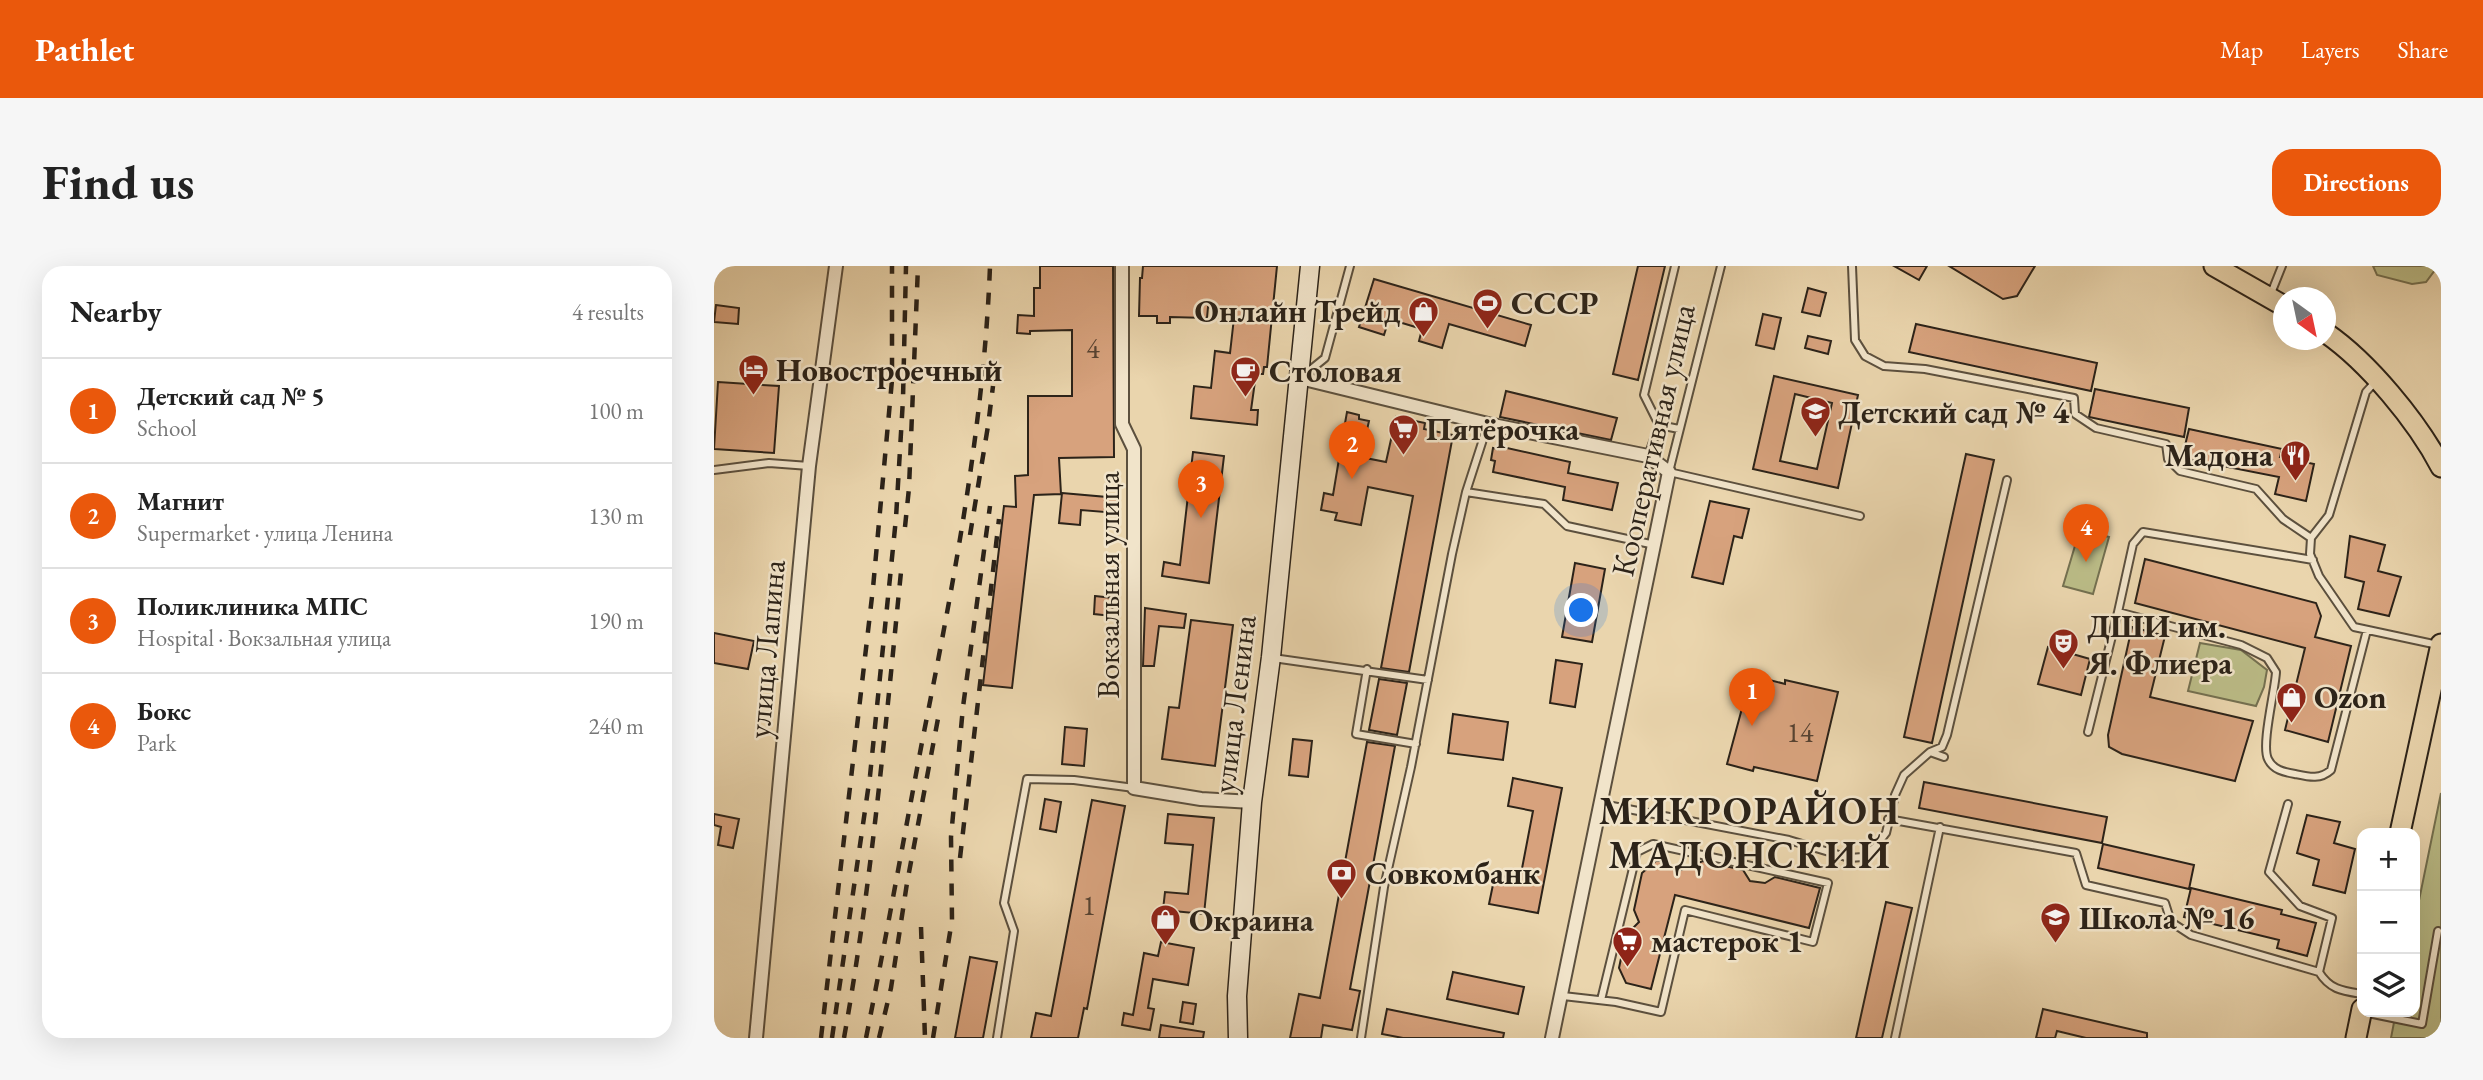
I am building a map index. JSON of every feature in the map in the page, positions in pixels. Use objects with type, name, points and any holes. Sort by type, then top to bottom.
[{"type":"highway","points":[[2214,266],[2273,300]]},
{"type":"highway","points":[[2336,341],[2377,380],[2430,447],[2441,467]]},
{"type":"highway","points":[[2401,828],[2441,645]]},
{"type":"highway","points":[[2356,1038],[2360,1017]]},
{"type":"main road","name":"улица Ленина","points":[[1238,1038],[1237,996],[1252,802],[1271,657],[1310,266]]},
{"type":"street","name":"улица Лапина","points":[[756,1038],[809,466],[836,266]]},
{"type":"street","name":"Вокзальная улица","points":[[1122,266],[1122,424],[1134,449],[1134,788]]},
{"type":"street","points":[[1300,378],[1488,424],[1648,456],[1669,472]]},
{"type":"street","name":"Кооперативная улица","points":[[1552,1038],[1563,996],[1669,472]]},
{"type":"street","points":[[1134,788],[1201,799],[1252,802]]},
{"type":"lane","points":[[1300,378],[1325,358],[1350,266]]},
{"type":"lane","points":[[1648,456],[1659,425],[1644,396],[1675,266]]},
{"type":"lane","name":"Кооперативная улица","points":[[1669,472],[1721,266]]},
{"type":"lane","points":[[1852,266],[1855,340],[1865,356],[1884,366],[1925,369],[2074,398],[2075,414],[2096,428],[2166,444],[2168,459],[2180,471],[2256,489],[2283,519],[2311,538]]},
{"type":"lane","points":[[2279,287],[2282,266]]},
{"type":"lane","points":[[2377,380],[2366,392],[2329,515],[2311,538],[2310,554],[2319,576],[2354,627],[2441,645]]},
{"type":"lane","points":[[1361,1038],[1384,887],[1416,744],[1466,492],[1488,424]]},
{"type":"lane","points":[[1659,425],[1679,429]]},
{"type":"lane","points":[[714,470],[769,463],[809,466]]},
{"type":"lane","points":[[1669,472],[1690,479],[1860,516]]},
{"type":"lane","points":[[1602,804],[1788,840],[1849,858],[1863,857],[1886,833],[1888,819],[1904,775],[1930,752],[1942,747],[1947,735],[2007,480]]},
{"type":"lane","points":[[1466,492],[1544,504],[1567,526],[1655,545]]},
{"type":"lane","points":[[2088,732],[2133,544],[2143,532],[2313,560]]},
{"type":"lane","points":[[2118,612],[2241,645],[2267,658],[2276,672],[2266,750],[2268,759],[2276,769],[2311,778],[2324,776],[2331,770],[2367,630]]},
{"type":"lane","points":[[1271,657],[1428,680]]},
{"type":"lane","points":[[1367,669],[1356,734],[1416,744]]},
{"type":"lane","points":[[1930,752],[1944,757]]},
{"type":"lane","points":[[997,1038],[1014,931],[1004,903],[1027,779],[1074,780],[1134,788]]},
{"type":"lane","points":[[2288,804],[2269,872],[2300,906],[2332,918],[2319,972]]},
{"type":"lane","points":[[1888,819],[2076,853],[2086,885],[2165,903],[2171,922],[2190,935],[2319,972],[2326,983],[2357,994]]},
{"type":"lane","points":[[1895,1038],[1940,827]]},
{"type":"lane","points":[[1563,996],[1601,1000],[1661,1012],[1685,910],[1813,942],[1828,883],[1653,844],[1637,852],[1601,1000]]},
{"type":"lane","points":[[2392,1017],[2422,1024],[2438,931]]},
{"type":"green space","points":[[2373,266],[2438,266],[2426,282],[2412,284],[2377,275]]},
{"type":"green space","points":[[2080,529],[2109,537],[2093,594],[2063,586]]},
{"type":"green space","points":[[2200,643],[2241,650],[2267,670],[2256,706],[2188,691]]},
{"type":"green space","points":[[2441,793],[2441,1038],[2391,1038],[2395,1017],[2420,1017],[2420,896]]},
{"type":"building","points":[[1040,266],[1113,266],[1114,457],[1059,458],[1061,494],[1034,495],[1012,688],[983,685],[1004,506],[1016,507],[1015,476],[1028,475],[1028,396],[1072,396],[1072,330],[1017,333],[1018,315],[1034,316],[1034,288],[1040,288]]},
{"type":"building","points":[[1143,266],[1277,266],[1267,367],[1264,367],[1263,374],[1256,374],[1251,410],[1258,410],[1257,425],[1191,418],[1194,386],[1211,388],[1215,351],[1230,353],[1235,309],[1208,307],[1207,318],[1170,317],[1170,323],[1157,323],[1157,316],[1139,316]]},
{"type":"building","points":[[1638,266],[1665,266],[1638,380],[1613,374]]},
{"type":"building","points":[[1894,266],[1927,266],[1919,280]]},
{"type":"building","points":[[1949,266],[2035,266],[2017,296],[2003,299]]},
{"type":"building","points":[[1374,279],[1531,325],[1525,346],[1449,324],[1442,348],[1419,341],[1422,329],[1389,319],[1384,335],[1359,327]]},
{"type":"building","points":[[1808,288],[1826,293],[1820,316],[1802,312]]},
{"type":"building","points":[[716,305],[739,308],[738,324],[714,322]]},
{"type":"building","points":[[1763,314],[1781,318],[1774,349],[1756,345]]},
{"type":"building","points":[[1916,324],[2097,363],[2091,391],[1909,352]]},
{"type":"building","points":[[1808,336],[1831,341],[1828,354],[1805,348]]},
{"type":"building","points":[[1774,376],[1858,395],[1838,488],[1753,469]],"holes":[[[1795,394],[1832,403],[1817,469],[1780,461]]]},
{"type":"building","points":[[718,382],[779,386],[774,453],[714,449]]},
{"type":"building","points":[[2095,389],[2189,408],[2184,437],[2089,417]]},
{"type":"building","points":[[1506,391],[1617,418],[1611,440],[1500,417]]},
{"type":"building","points":[[1347,412],[1369,421],[1366,434],[1344,429]]},
{"type":"building","points":[[1396,417],[1425,423],[1424,429],[1453,435],[1409,672],[1381,668],[1413,496],[1368,487],[1361,525],[1335,520],[1337,513],[1321,510],[1324,493],[1333,495],[1340,453],[1386,462]]},
{"type":"building","points":[[2189,429],[2282,449],[2280,457],[2314,464],[2306,501],[2275,494],[2279,477],[2182,458]]},
{"type":"building","points":[[1498,446],[1570,462],[1568,473],[1618,483],[1612,510],[1563,500],[1565,487],[1493,472],[1493,448],[1498,449]]},
{"type":"building","points":[[1193,452],[1224,456],[1209,583],[1162,576],[1164,562],[1180,565]]},
{"type":"building","points":[[1966,454],[1994,460],[1932,743],[1904,737]]},
{"type":"building","points":[[1062,493],[1118,498],[1117,513],[1081,510],[1080,525],[1059,523]]},
{"type":"building","points":[[1710,501],[1749,509],[1742,538],[1734,536],[1723,584],[1692,577]]},
{"type":"building","points":[[2350,536],[2385,545],[2378,571],[2401,577],[2389,616],[2358,609],[2364,582],[2345,577]]},
{"type":"building","points":[[2145,559],[2316,603],[2321,616],[2315,637],[2351,646],[2328,742],[2285,730],[2305,648],[2135,603]]},
{"type":"building","points":[[1575,563],[1605,569],[1592,642],[1562,637]]},
{"type":"building","points":[[1095,596],[1113,598],[1112,616],[1094,614]]},
{"type":"building","points":[[1145,608],[1186,614],[1184,628],[1159,626],[1154,666],[1143,666]]},
{"type":"building","points":[[1191,620],[1233,625],[1215,766],[1162,759],[1169,707],[1179,708]]},
{"type":"building","points":[[2132,627],[2165,636],[2150,697],[2253,721],[2235,781],[2122,754],[2109,747],[2108,735]]},
{"type":"building","points":[[714,633],[754,641],[748,669],[714,663]]},
{"type":"building","name":"ДШИ им. Я. Флиера","points":[[2048,647],[2090,659],[2081,695],[2038,684]]},
{"type":"building","points":[[1556,660],[1582,664],[1575,707],[1550,703]]},
{"type":"building","points":[[1751,675],[1785,684],[1785,680],[1838,692],[1817,781],[1727,764]]},
{"type":"building","points":[[1379,679],[1407,683],[1397,735],[1369,730]]},
{"type":"building","points":[[1453,714],[1508,722],[1503,760],[1448,753]]},
{"type":"building","points":[[1065,727],[1087,729],[1084,766],[1062,764]]},
{"type":"building","points":[[1293,739],[1312,741],[1308,777],[1289,775]]},
{"type":"building","points":[[1367,742],[1395,746],[1350,989],[1360,991],[1352,1030],[1323,1025],[1321,1038],[1290,1038],[1299,994],[1320,998]]},
{"type":"building","points":[[1513,778],[1562,788],[1538,913],[1489,904],[1495,875],[1520,879],[1533,811],[1508,806]]},
{"type":"building","points":[[1924,782],[2107,817],[2102,843],[1919,808]]},
{"type":"building","points":[[1045,799],[1061,802],[1056,832],[1040,829]]},
{"type":"building","points":[[1092,800],[1125,806],[1087,1009],[1084,1008],[1078,1038],[1031,1038],[1036,1013],[1051,1016]]},
{"type":"building","points":[[714,814],[739,819],[733,848],[718,845],[721,827],[714,825]]},
{"type":"building","points":[[1168,814],[1214,818],[1204,914],[1163,910],[1165,892],[1188,894],[1193,845],[1165,843]]},
{"type":"building","points":[[2307,815],[2340,822],[2334,843],[2355,849],[2345,893],[2313,885],[2319,860],[2297,853]]},
{"type":"building","points":[[2103,844],[2194,865],[2189,889],[2098,868]]},
{"type":"building","points":[[1656,861],[1665,861],[1678,871],[1703,861],[1743,870],[1750,881],[1765,883],[1775,877],[1820,888],[1809,928],[1675,895],[1651,989],[1626,983],[1619,968],[1626,935],[1639,922],[1634,910],[1642,873]]},
{"type":"building","points":[[2191,888],[2282,910],[2281,914],[2316,923],[2307,956],[2277,948],[2279,940],[2184,917]]},
{"type":"building","points":[[1886,902],[1912,908],[1882,1038],[1856,1038]]},
{"type":"building","points":[[1161,942],[1194,948],[1188,985],[1153,979],[1148,1008],[1154,1009],[1150,1030],[1122,1025],[1124,1013],[1133,1015],[1144,953],[1158,956]]},
{"type":"building","points":[[970,957],[997,962],[983,1038],[955,1038]]},
{"type":"building","points":[[1453,972],[1524,987],[1518,1014],[1447,999]]},
{"type":"building","points":[[1183,1002],[1196,1004],[1193,1024],[1180,1022]]},
{"type":"building","points":[[1387,1009],[1504,1033],[1503,1038],[1403,1038],[1382,1034]]},
{"type":"building","points":[[2043,1009],[2147,1033],[2147,1038],[2086,1038],[2057,1031],[2055,1038],[2036,1038]]},
{"type":"building","points":[[1161,1025],[1204,1032],[1203,1038],[1159,1038]]},
{"type":"railway","points":[[821,1038],[873,588],[892,380],[892,266]]},
{"type":"railway","points":[[832,1038],[870,776],[896,518],[903,399],[906,266]]},
{"type":"railway","points":[[905,527],[918,266]]},
{"type":"railway","points":[[866,1038],[966,502],[981,384],[990,266]]},
{"type":"railway","points":[[970,535],[993,386]]},
{"type":"railway","points":[[933,1038],[952,920],[951,837],[963,707],[990,506]]},
{"type":"railway","points":[[960,858],[999,519]]},
{"type":"railway","points":[[844,1038],[870,860],[902,562]]},
{"type":"railway","points":[[879,1038],[891,988],[907,883],[940,708]]},
{"type":"railway","points":[[921,927],[925,1038]]},
{"type":"place","name":"СССР","points":[[1488,330]]},
{"type":"place","name":"Онлайн Трейд","points":[[1424,338]]},
{"type":"place","name":"Новостроечный","points":[[753,397]]},
{"type":"place","name":"Столовая","points":[[1246,398]]},
{"type":"place","name":"Детский сад № 4","points":[[1815,439]]},
{"type":"place","name":"Пятёрочка","points":[[1403,456]]},
{"type":"place","name":"Магнит","points":[[1352,479]]},
{"type":"place","name":"Мадона","points":[[2296,482]]},
{"type":"place","name":"Поликлиника МПС","points":[[1201,518]]},
{"type":"place","name":"Бокс","points":[[2086,562]]},
{"type":"place","name":"ДШИ им. Я. Флиера","points":[[2064,671]]},
{"type":"place","name":"Ozon","points":[[2291,724]]},
{"type":"place","name":"Детский сад № 5","points":[[1752,726]]},
{"type":"place","name":"Совкомбанк","points":[[1342,900]]},
{"type":"place","name":"Школа № 16","points":[[2056,945]]},
{"type":"place","name":"Окраина","points":[[1166,947]]},
{"type":"place","name":"мастерок 1","points":[[1628,968]]},
{"type":"district","name":"МИКРОРАЙОН МАДОНСКИЙ","points":[[1750,833]]}]
